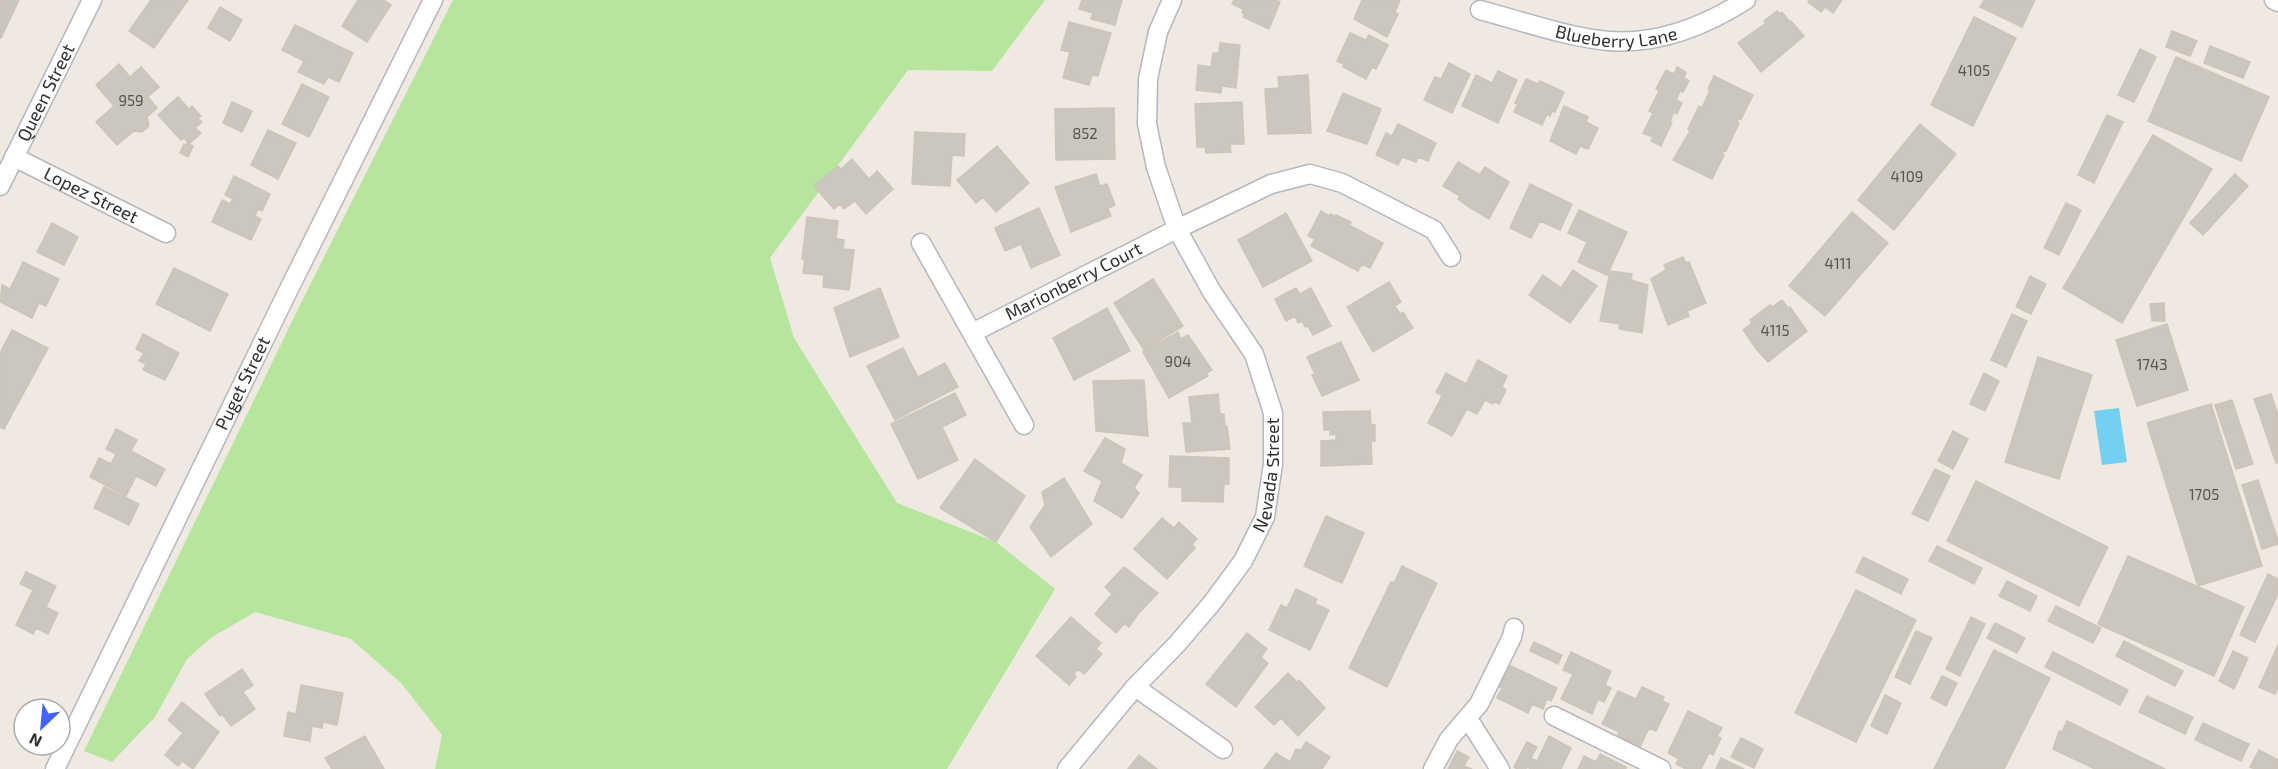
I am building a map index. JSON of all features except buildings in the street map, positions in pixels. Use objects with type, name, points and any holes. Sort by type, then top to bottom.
[{"type":"street","name":"Queen Street","points":[[0,186],[92,0]]},
{"type":"street","name":"Puget Street","points":[[55,769],[285,297],[433,0]]},
{"type":"street","name":"Nevada Street","points":[[1067,769],[1134,687],[1177,644],[1212,603],[1243,561],[1264,517],[1273,464],[1273,413],[1254,354],[1212,292],[1176,230],[1156,167],[1147,124],[1148,80],[1158,32],[1172,0]]},
{"type":"street","name":"Blueberry Lane","points":[[1480,10],[1596,39],[1634,42],[1661,38],[1688,30],[1724,14],[1746,0]]},
{"type":"street","name":"Lopez Street","points":[[14,157],[166,233]]},
{"type":"street","name":"Marionberry Court","points":[[972,333],[1271,184],[1310,174],[1342,183],[1434,230],[1451,257]]},
{"type":"street","points":[[921,243],[1024,425]]},
{"type":"street","points":[[1433,769],[1449,739],[1479,704],[1512,637],[1514,628]]},
{"type":"street","points":[[1134,687],[1223,749]]},
{"type":"street","points":[[1554,716],[1661,769]]},
{"type":"street","points":[[1465,722],[1472,725],[1500,769]]},
{"type":"green space","points":[[453,0],[1045,0],[992,71],[908,70],[770,258],[794,338],[897,503],[996,542],[1055,589],[947,769],[435,769],[442,735],[401,683],[351,639],[255,612],[212,637],[187,659],[155,717],[112,762],[84,751],[299,307]]},
{"type":"water","points":[[2119,408],[2127,462],[2102,465],[2094,411]]}]
